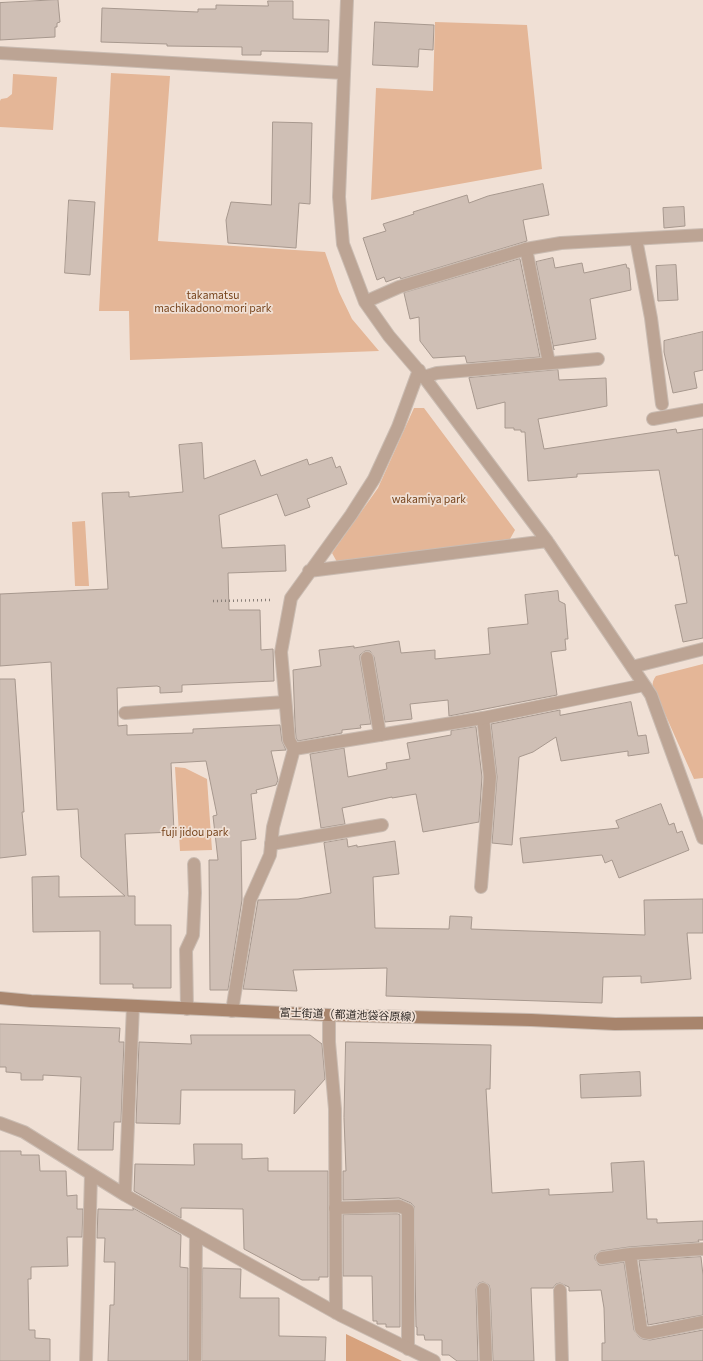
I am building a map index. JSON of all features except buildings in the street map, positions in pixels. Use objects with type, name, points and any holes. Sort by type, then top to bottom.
[{"type":"main road","name":"富士街道（都道池袋谷原線）","points":[[0,998],[31,1001],[329,1015],[531,1020],[615,1024],[703,1022]]},
{"type":"street","points":[[347,0],[339,197],[343,244],[365,302],[389,336],[422,374],[547,541],[651,695],[703,838]]},
{"type":"street","points":[[0,53],[344,73]]},
{"type":"street","points":[[365,302],[399,287],[526,249],[562,243],[703,234]]},
{"type":"street","points":[[636,239],[650,318],[662,404]]},
{"type":"street","points":[[526,249],[549,363]]},
{"type":"street","points":[[422,374],[598,359]]},
{"type":"street","points":[[232,1011],[250,900],[270,855],[273,827],[294,749],[289,740],[281,652],[290,599],[351,515],[374,479],[422,374]]},
{"type":"street","points":[[653,419],[703,410]]},
{"type":"street","points":[[309,571],[547,541]]},
{"type":"street","points":[[632,667],[703,650]]},
{"type":"street","points":[[367,658],[380,735]]},
{"type":"street","points":[[294,749],[483,718],[644,685]]},
{"type":"street","points":[[125,712],[285,702]]},
{"type":"street","points":[[481,887],[490,777],[483,718]]},
{"type":"street","points":[[271,844],[382,824]]},
{"type":"street","points":[[187,1009],[186,950],[193,935],[195,893],[194,864]]},
{"type":"street","points":[[125,1195],[132,1006]]},
{"type":"street","points":[[329,1015],[329,1042],[335,1109],[336,1313]]},
{"type":"street","points":[[0,1123],[24,1132],[125,1195],[336,1313],[426,1359]]},
{"type":"street","points":[[86,1361],[91,1174]]},
{"type":"street","points":[[335,1208],[399,1206],[408,1210],[408,1349]]},
{"type":"street","points":[[195,1361],[196,1235]]},
{"type":"street","points":[[602,1258],[630,1254],[703,1249]]},
{"type":"street","points":[[630,1254],[642,1329],[644,1332],[649,1333],[703,1322]]},
{"type":"street","points":[[483,1289],[486,1361]]},
{"type":"street","points":[[560,1290],[562,1361]]},
{"type":"path","points":[[213,601],[290,599]]},
{"type":"green space","points":[[435,22],[527,25],[542,169],[371,200],[376,88],[433,91]]},
{"type":"green space","name":"takamatsu machikadono mori park","points":[[111,73],[170,76],[158,241],[325,252],[339,292],[352,319],[379,351],[130,360],[129,311],[99,311]]},
{"type":"green space","points":[[13,74],[57,77],[53,130],[0,127],[0,101],[1,99],[7,98],[12,94]]},
{"type":"green space","name":"wakamiya park","points":[[414,408],[424,408],[515,530],[510,539],[337,562],[332,553],[378,488]]},
{"type":"green space","points":[[85,521],[89,586],[75,586],[72,522]]},
{"type":"green space","points":[[703,664],[703,778],[694,779],[654,691],[653,684],[656,676]]},
{"type":"green space","name":"fuji jidou park","points":[[175,767],[185,768],[207,779],[212,850],[180,851]]},
{"type":"shaded area","points":[[346,1334],[402,1361],[346,1361]]}]
